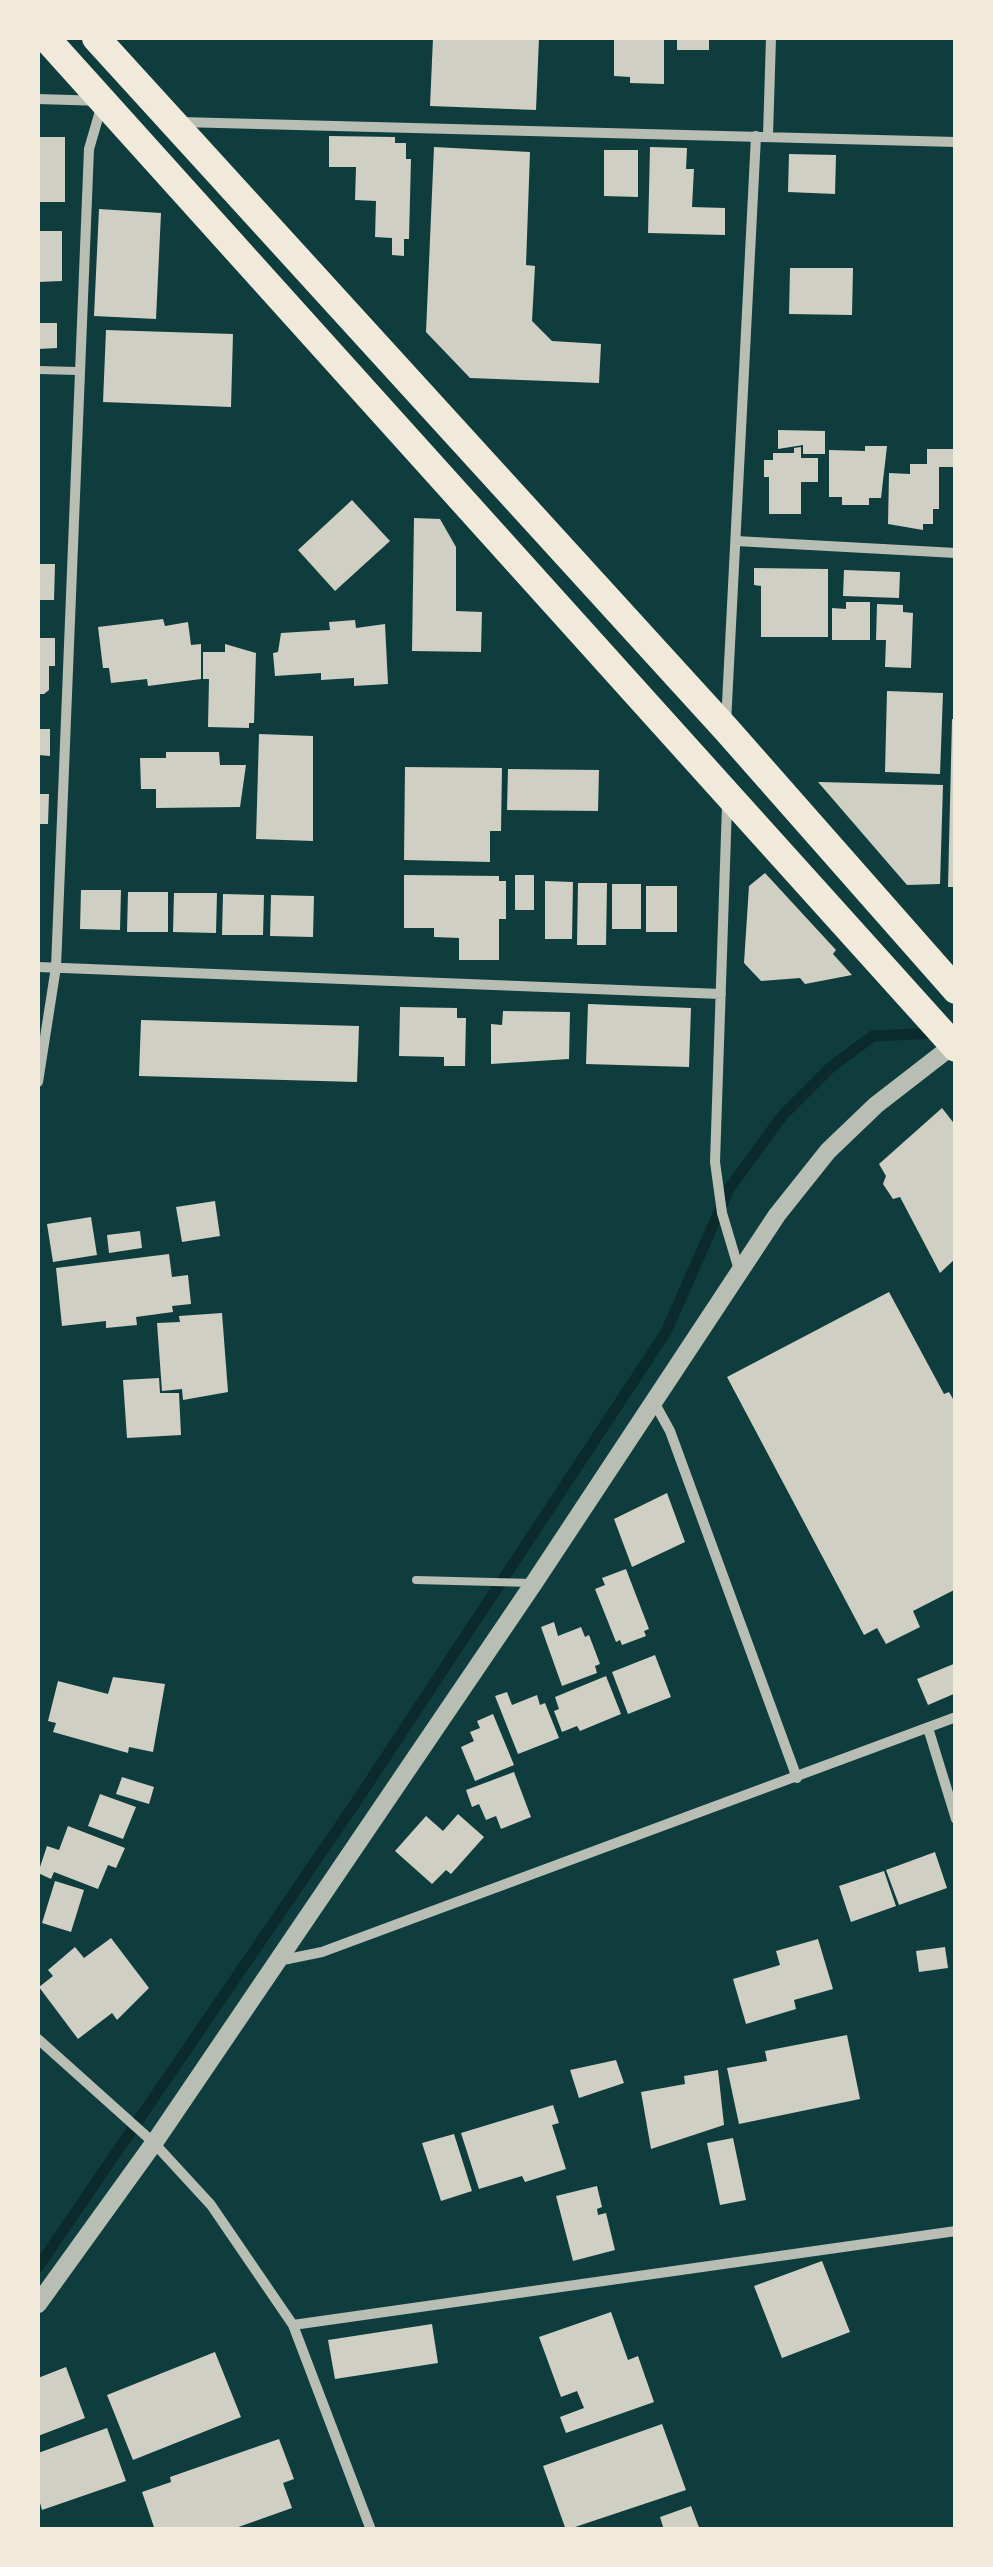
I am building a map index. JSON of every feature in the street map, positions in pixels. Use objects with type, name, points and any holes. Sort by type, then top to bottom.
[{"type":"highway","points":[[46,38],[955,1045]]},
{"type":"highway","points":[[96,38],[726,729],[956,990]]},
{"type":"street","points":[[726,729],[762,135],[772,38]]},
{"type":"street","points":[[38,99],[104,100],[89,149],[77,371],[56,967],[38,1082]]},
{"type":"street","points":[[169,121],[956,142]]},
{"type":"street","points":[[736,541],[956,552]]},
{"type":"street","points":[[728,790],[714,1162],[722,1213],[739,1271]]},
{"type":"street","points":[[38,967],[721,994]]},
{"type":"street","points":[[38,2304],[154,2143],[534,1584],[739,1271],[828,1151],[876,1105],[955,1045]]},
{"type":"street","points":[[654,1402],[670,1431],[797,1778]]},
{"type":"street","points":[[277,1962],[322,1952],[956,1718]]},
{"type":"street","points":[[928,1728],[956,1819]]},
{"type":"street","points":[[38,2039],[154,2143],[211,2205],[293,2325],[371,2530]]},
{"type":"street","points":[[293,2325],[956,2231]]},
{"type":"lane","points":[[38,370],[77,371]]},
{"type":"lane","points":[[416,1580],[534,1584]]},
{"type":"building","points":[[433,38],[539,38],[536,110],[430,106]]},
{"type":"building","points":[[614,38],[664,38],[664,84],[630,83],[630,77],[614,76]]},
{"type":"building","points":[[677,38],[709,38],[709,50],[677,50]]},
{"type":"building","points":[[329,136],[395,137],[395,143],[406,143],[406,159],[411,159],[409,239],[404,239],[404,256],[392,255],[392,238],[375,237],[376,201],[355,200],[356,167],[329,167]]},
{"type":"building","points":[[38,137],[65,137],[65,202],[38,202]]},
{"type":"building","points":[[434,147],[530,152],[526,265],[535,266],[532,321],[552,341],[601,344],[599,383],[470,378],[426,332]]},
{"type":"building","points":[[650,147],[687,148],[686,169],[694,169],[692,207],[725,208],[725,235],[648,233]]},
{"type":"building","points":[[604,150],[638,150],[638,197],[604,196]]},
{"type":"building","points":[[789,154],[836,155],[835,194],[788,192]]},
{"type":"building","points":[[99,209],[161,213],[156,319],[94,316]]},
{"type":"building","points":[[38,231],[62,231],[62,281],[38,282]]},
{"type":"building","points":[[790,268],[853,268],[852,315],[789,314]]},
{"type":"building","points":[[38,323],[57,323],[57,348],[38,349]]},
{"type":"building","points":[[106,330],[233,334],[231,407],[103,402]]},
{"type":"building","points":[[778,430],[825,431],[825,454],[803,454],[803,445],[778,449]]},
{"type":"building","points":[[865,446],[887,446],[881,498],[869,498],[869,505],[842,505],[842,497],[829,497],[829,450],[865,451]]},
{"type":"building","points":[[801,447],[801,458],[818,458],[818,482],[801,482],[801,514],[769,514],[769,477],[764,477],[764,460],[773,460],[773,453],[794,453],[794,448]]},
{"type":"building","points":[[927,449],[955,449],[955,467],[939,467],[939,509],[933,509],[933,524],[923,524],[923,530],[888,524],[889,473],[910,474],[910,464],[927,464]]},
{"type":"building","points":[[352,500],[390,541],[335,591],[298,550]]},
{"type":"building","points":[[414,518],[440,519],[456,547],[456,611],[482,612],[481,652],[412,651]]},
{"type":"building","points":[[38,564],[55,564],[54,600],[38,600]]},
{"type":"building","points":[[754,568],[828,569],[828,637],[761,637],[761,586],[754,585]]},
{"type":"building","points":[[844,570],[900,572],[899,598],[843,596]]},
{"type":"building","points":[[846,602],[870,602],[870,640],[832,640],[832,608],[846,609]]},
{"type":"building","points":[[877,604],[903,605],[903,612],[913,613],[911,668],[885,667],[886,640],[876,640]]},
{"type":"building","points":[[163,619],[165,626],[188,622],[191,645],[201,644],[201,679],[148,686],[147,679],[111,683],[109,668],[103,668],[98,627]]},
{"type":"building","points":[[355,620],[356,628],[385,624],[388,684],[354,686],[354,678],[321,680],[321,673],[275,676],[273,653],[278,652],[281,633],[330,630],[329,622]]},
{"type":"building","points":[[38,638],[55,638],[55,666],[49,666],[49,690],[44,694],[38,694]]},
{"type":"building","points":[[225,644],[256,653],[254,723],[249,723],[249,728],[208,727],[209,679],[203,679],[203,652],[225,652]]},
{"type":"building","points":[[887,691],[943,693],[940,774],[885,772]]},
{"type":"building","points":[[952,719],[956,719],[956,887],[948,887]]},
{"type":"building","points":[[38,729],[50,729],[50,756],[38,755]]},
{"type":"building","points":[[259,734],[313,736],[313,841],[256,839]]},
{"type":"building","points":[[166,752],[219,752],[220,765],[246,765],[240,807],[156,808],[156,789],[141,789],[140,758],[166,758]]},
{"type":"building","points":[[405,767],[502,768],[501,831],[490,831],[490,862],[404,860]]},
{"type":"building","points":[[508,769],[599,770],[598,811],[507,810]]},
{"type":"building","points":[[818,782],[943,785],[940,884],[907,885]]},
{"type":"building","points":[[38,794],[49,794],[48,824],[38,824]]},
{"type":"building","points":[[765,873],[836,950],[833,954],[852,975],[805,984],[800,978],[761,981],[744,963],[749,886]]},
{"type":"building","points":[[404,875],[499,876],[499,881],[506,881],[506,919],[499,919],[499,960],[459,960],[459,938],[434,937],[434,928],[404,928]]},
{"type":"building","points":[[515,875],[534,875],[534,910],[515,910]]},
{"type":"building","points":[[545,881],[573,882],[572,939],[545,939]]},
{"type":"building","points":[[578,883],[607,883],[606,945],[577,945]]},
{"type":"building","points":[[612,884],[641,884],[641,929],[612,929]]},
{"type":"building","points":[[646,886],[677,886],[677,932],[646,932]]},
{"type":"building","points":[[81,890],[121,890],[120,930],[80,929]]},
{"type":"building","points":[[128,892],[168,892],[168,932],[127,932]]},
{"type":"building","points":[[174,893],[217,893],[216,933],[173,932]]},
{"type":"building","points":[[223,894],[264,895],[263,935],[222,935]]},
{"type":"building","points":[[271,895],[314,896],[313,937],[270,936]]},
{"type":"building","points":[[588,1004],[691,1008],[689,1067],[586,1064]]},
{"type":"building","points":[[400,1007],[457,1008],[457,1018],[466,1018],[465,1066],[444,1066],[444,1057],[399,1056]]},
{"type":"building","points":[[503,1011],[570,1012],[569,1059],[491,1064],[491,1024],[502,1025]]},
{"type":"building","points":[[141,1020],[359,1026],[357,1082],[139,1076]]},
{"type":"building","points":[[942,1108],[956,1126],[956,1258],[940,1273],[900,1197],[893,1199],[883,1184],[886,1176],[879,1164]]},
{"type":"building","points":[[215,1201],[220,1236],[182,1242],[176,1207]]},
{"type":"building","points":[[91,1217],[97,1255],[53,1262],[47,1224]]},
{"type":"building","points":[[140,1231],[142,1248],[109,1253],[107,1235]]},
{"type":"building","points":[[169,1254],[172,1277],[188,1275],[191,1304],[172,1306],[173,1312],[136,1317],[137,1325],[106,1328],[106,1321],[62,1326],[56,1268]]},
{"type":"building","points":[[889,1292],[944,1394],[949,1392],[956,1404],[956,1589],[913,1611],[920,1627],[886,1644],[877,1628],[864,1635],[727,1377]]},
{"type":"building","points":[[222,1313],[228,1392],[183,1400],[182,1389],[162,1391],[157,1323],[180,1322],[179,1316]]},
{"type":"building","points":[[159,1378],[160,1393],[179,1393],[181,1435],[127,1438],[123,1380]]},
{"type":"building","points":[[667,1493],[685,1542],[632,1567],[614,1519]]},
{"type":"building","points":[[626,1569],[649,1629],[644,1631],[646,1636],[622,1645],[620,1640],[616,1642],[595,1589],[605,1585],[602,1578]]},
{"type":"building","points":[[554,1622],[558,1636],[581,1627],[585,1637],[589,1635],[600,1664],[595,1666],[597,1673],[562,1686],[541,1627]]},
{"type":"building","points":[[655,1655],[671,1697],[628,1714],[612,1672]]},
{"type":"building","points":[[956,1663],[956,1693],[928,1705],[917,1679]]},
{"type":"building","points":[[606,1676],[621,1714],[580,1731],[577,1726],[562,1732],[554,1711],[559,1709],[555,1697]]},
{"type":"building","points":[[113,1677],[165,1684],[153,1752],[129,1747],[128,1753],[53,1732],[56,1723],[48,1721],[58,1681],[108,1694]]},
{"type":"building","points":[[507,1692],[512,1705],[537,1695],[540,1705],[545,1703],[559,1738],[518,1754],[495,1696]]},
{"type":"building","points":[[493,1714],[514,1765],[475,1781],[461,1747],[474,1741],[470,1732],[480,1728],[477,1721]]},
{"type":"building","points":[[514,1772],[531,1817],[501,1829],[496,1816],[486,1820],[479,1804],[472,1807],[466,1790]]},
{"type":"building","points":[[122,1777],[154,1787],[149,1804],[116,1794]]},
{"type":"building","points":[[100,1794],[136,1807],[123,1839],[88,1826]]},
{"type":"building","points":[[458,1814],[484,1837],[451,1874],[446,1870],[432,1884],[395,1851],[426,1816],[443,1831]]},
{"type":"building","points":[[68,1826],[125,1848],[116,1868],[108,1865],[98,1889],[54,1872],[51,1879],[38,1873],[47,1846],[59,1850]]},
{"type":"building","points":[[935,1852],[947,1888],[899,1905],[886,1870]]},
{"type":"building","points":[[884,1871],[896,1906],[851,1922],[839,1886]]},
{"type":"building","points":[[55,1881],[84,1890],[71,1932],[42,1923]]},
{"type":"building","points":[[111,1938],[149,1988],[117,2020],[112,2013],[78,2039],[39,1987],[53,1976],[48,1970],[75,1947],[84,1958]]},
{"type":"building","points":[[818,1939],[833,1989],[794,2000],[796,2009],[746,2024],[733,1979],[780,1965],[776,1951]]},
{"type":"building","points":[[945,1947],[948,1968],[919,1972],[916,1951]]},
{"type":"building","points":[[847,2035],[860,2099],[739,2124],[727,2068],[767,2061],[765,2051]]},
{"type":"building","points":[[616,2060],[624,2083],[579,2098],[570,2070]]},
{"type":"building","points":[[718,2070],[724,2125],[651,2149],[641,2092],[685,2084],[684,2076]]},
{"type":"building","points":[[553,2105],[559,2123],[552,2125],[566,2169],[525,2182],[522,2176],[479,2189],[461,2133]]},
{"type":"building","points":[[454,2134],[472,2191],[441,2201],[422,2143]]},
{"type":"building","points":[[733,2138],[746,2200],[720,2205],[707,2143]]},
{"type":"building","points":[[597,2186],[602,2207],[597,2209],[598,2215],[606,2213],[615,2250],[573,2261],[556,2196]]},
{"type":"building","points":[[822,2261],[850,2332],[782,2358],[754,2286]]},
{"type":"building","points":[[611,2312],[628,2360],[638,2356],[654,2402],[566,2433],[560,2417],[584,2408],[577,2391],[561,2397],[539,2337]]},
{"type":"building","points":[[432,2324],[438,2363],[335,2379],[328,2340]]},
{"type":"building","points":[[215,2352],[241,2417],[133,2460],[107,2395]]},
{"type":"building","points":[[66,2367],[85,2418],[38,2436],[38,2378]]},
{"type":"building","points":[[662,2424],[686,2490],[566,2530],[543,2466]]},
{"type":"building","points":[[107,2428],[126,2481],[42,2510],[38,2496],[38,2453]]},
{"type":"building","points":[[279,2439],[294,2479],[283,2483],[292,2508],[230,2530],[155,2530],[142,2492],[171,2482],[170,2477]]},
{"type":"building","points":[[691,2506],[700,2530],[664,2530],[660,2517]]},
{"type":"waterway","points":[[38,2267],[356,1802],[666,1332],[729,1189],[782,1116],[831,1067],[873,1036],[938,1033]]}]
